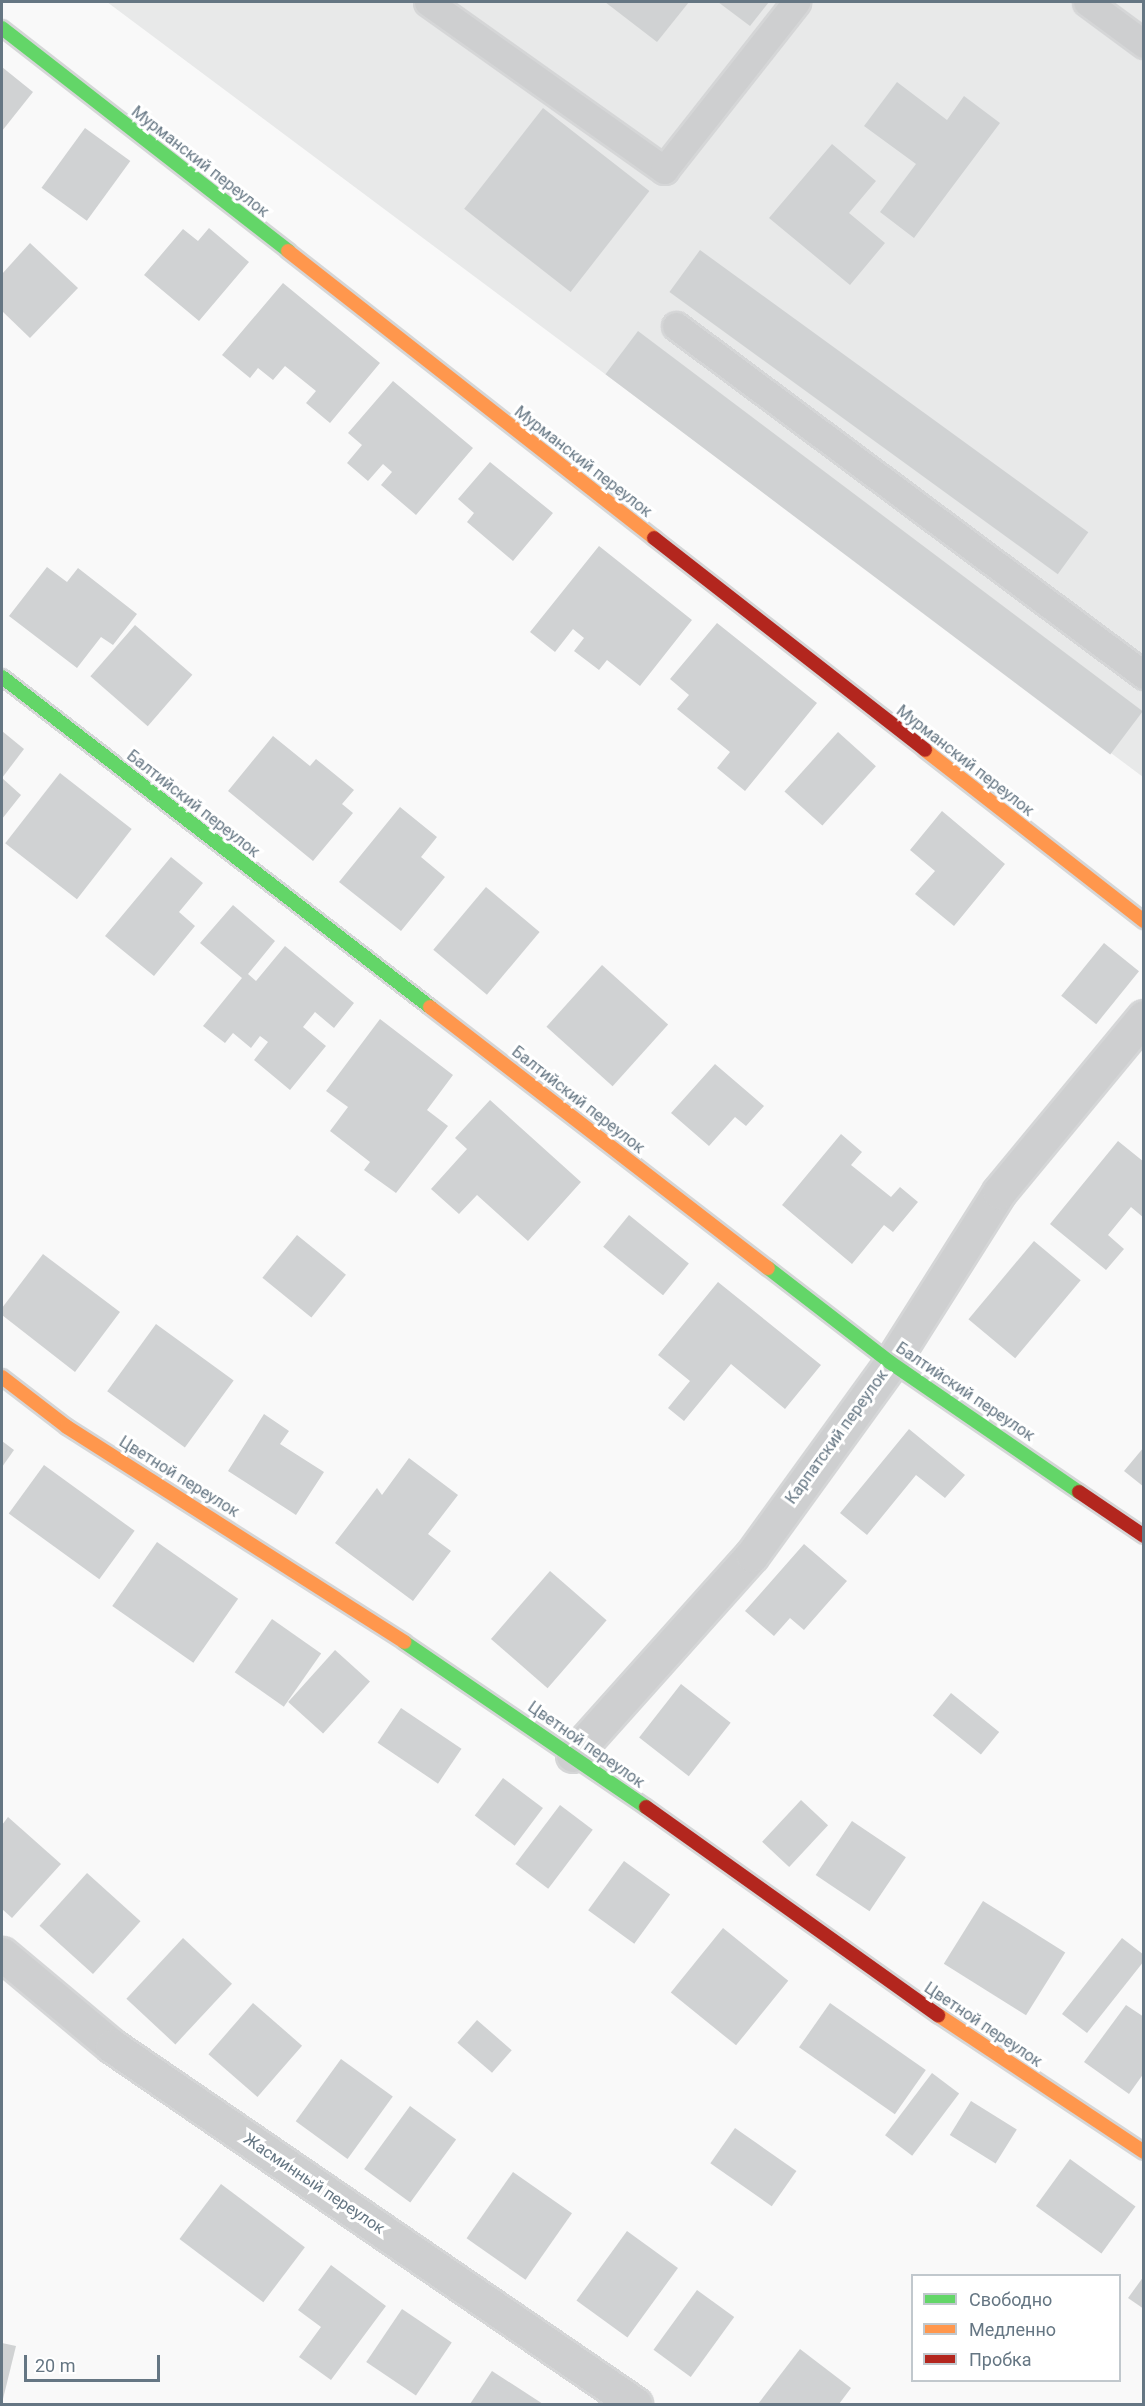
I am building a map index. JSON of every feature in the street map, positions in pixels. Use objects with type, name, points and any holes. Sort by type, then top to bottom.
[{"type":"street","name":"Мурманский переулок","points":[[2,28],[1143,921]]},
{"type":"street","name":"Балтийский переулок","points":[[2,677],[891,1363],[1143,1536]]},
{"type":"street","name":"Карпатский переулок","points":[[573,1755],[752,1554],[891,1363],[999,1192],[1143,1017]]},
{"type":"street","name":"Цветной переулок","points":[[2,1377],[67,1427],[299,1572],[573,1755],[901,1991],[1143,2152]]},
{"type":"street","name":"Жасминный переулок","points":[[2,1954],[112,2046],[635,2404]]},
{"type":"lane","points":[[428,2],[664,170],[796,2]]},
{"type":"lane","points":[[1087,2],[1143,44]]},
{"type":"lane","points":[[676,326],[1143,675]]},
{"type":"shaded area","points":[[107,2],[1143,2],[1143,777],[605,374]]},
{"type":"building","points":[[605,2],[689,2],[657,42]]},
{"type":"building","points":[[718,2],[769,2],[750,26]]},
{"type":"building","points":[[2,67],[33,92],[2,131]]},
{"type":"building","points":[[897,82],[947,120],[964,96],[1000,123],[914,238],[880,212],[916,164],[864,126]]},
{"type":"building","points":[[543,108],[649,191],[571,292],[464,209]]},
{"type":"building","points":[[85,128],[130,161],[87,221],[42,188]]},
{"type":"building","points":[[832,144],[876,181],[849,213],[885,243],[850,285],[769,218]]},
{"type":"building","points":[[209,228],[249,262],[199,321],[144,275],[183,229],[198,241]]},
{"type":"building","points":[[30,243],[78,288],[30,338],[2,311],[2,274]]},
{"type":"building","points":[[700,250],[1088,532],[1058,574],[669,292]]},
{"type":"building","points":[[283,283],[380,363],[330,423],[306,403],[316,391],[285,366],[273,380],[258,368],[250,378],[222,355]]},
{"type":"building","points":[[638,331],[1143,711],[1110,754],[606,374]]},
{"type":"building","points":[[393,381],[473,448],[416,515],[381,485],[392,472],[383,464],[368,481],[347,463],[362,445],[348,433]]},
{"type":"building","points":[[490,462],[553,513],[513,561],[467,522],[474,513],[458,499]]},
{"type":"building","points":[[599,546],[692,620],[640,686],[607,660],[599,670],[574,651],[584,638],[573,629],[555,652],[530,632]]},
{"type":"building","points":[[47,567],[67,582],[78,568],[137,614],[113,645],[101,637],[77,668],[9,616]]},
{"type":"building","points":[[717,623],[817,703],[745,791],[717,768],[730,752],[677,709],[689,695],[670,679]]},
{"type":"building","points":[[135,625],[192,675],[148,726],[90,676]]},
{"type":"building","points":[[2,731],[24,749],[2,778]]},
{"type":"building","points":[[838,732],[876,766],[822,826],[784,791]]},
{"type":"building","points":[[273,736],[310,766],[316,759],[354,790],[342,804],[353,813],[313,861],[228,791]]},
{"type":"building","points":[[60,773],[132,829],[77,899],[5,843]]},
{"type":"building","points":[[2,778],[21,795],[2,819]]},
{"type":"building","points":[[400,807],[437,837],[421,857],[445,877],[401,931],[339,882]]},
{"type":"building","points":[[942,811],[1005,864],[954,926],[915,894],[935,871],[910,850]]},
{"type":"building","points":[[171,857],[203,883],[179,912],[195,926],[154,976],[105,936]]},
{"type":"building","points":[[486,887],[540,932],[487,995],[433,950]]},
{"type":"building","points":[[233,905],[275,941],[248,974],[256,981],[285,946],[354,1003],[334,1028],[315,1012],[303,1027],[326,1046],[290,1090],[254,1060],[268,1042],[260,1036],[251,1048],[233,1033],[225,1043],[203,1026],[242,978],[200,943]]},
{"type":"building","points":[[1104,943],[1139,971],[1096,1024],[1061,996]]},
{"type":"building","points":[[602,965],[668,1025],[613,1086],[546,1027]]},
{"type":"building","points":[[380,1019],[453,1075],[427,1110],[448,1126],[396,1193],[364,1170],[370,1162],[330,1131],[348,1107],[326,1091]]},
{"type":"building","points":[[715,1064],[764,1106],[746,1126],[735,1117],[709,1146],[671,1113]]},
{"type":"building","points":[[490,1100],[581,1182],[528,1241],[477,1195],[459,1214],[431,1189],[467,1149],[455,1138]]},
{"type":"building","points":[[841,1134],[862,1152],[851,1165],[891,1197],[900,1187],[918,1202],[893,1232],[884,1225],[852,1264],[782,1205]]},
{"type":"building","points":[[1118,1141],[1144,1162],[1144,1218],[1131,1207],[1108,1235],[1124,1249],[1106,1270],[1050,1224]]},
{"type":"building","points":[[629,1215],[689,1263],[663,1295],[603,1247]]},
{"type":"building","points":[[297,1235],[346,1275],[311,1317],[262,1278]]},
{"type":"building","points":[[1034,1241],[1081,1280],[1015,1358],[968,1319]]},
{"type":"building","points":[[43,1254],[120,1312],[75,1372],[2,1315],[2,1308]]},
{"type":"building","points":[[718,1282],[821,1365],[785,1409],[731,1364],[684,1421],[668,1408],[690,1381],[658,1355]]},
{"type":"building","points":[[156,1324],[234,1380],[185,1448],[107,1391]]},
{"type":"building","points":[[264,1414],[289,1431],[280,1444],[324,1472],[296,1515],[228,1471]]},
{"type":"building","points":[[909,1429],[965,1475],[945,1498],[916,1475],[867,1535],[840,1513]]},
{"type":"building","points":[[2,1441],[14,1450],[2,1467]]},
{"type":"building","points":[[1144,1447],[1144,1487],[1124,1471]]},
{"type":"building","points":[[409,1458],[458,1495],[428,1534],[451,1551],[413,1601],[335,1543],[377,1488],[382,1495]]},
{"type":"building","points":[[44,1465],[135,1531],[99,1579],[9,1514]]},
{"type":"building","points":[[157,1542],[238,1599],[193,1663],[112,1606]]},
{"type":"building","points":[[804,1544],[847,1581],[804,1630],[790,1618],[774,1636],[745,1611]]},
{"type":"building","points":[[550,1571],[607,1620],[548,1688],[491,1639]]},
{"type":"building","points":[[272,1619],[321,1653],[284,1707],[235,1672]]},
{"type":"building","points":[[335,1650],[370,1681],[323,1733],[288,1702]]},
{"type":"building","points":[[681,1684],[731,1723],[689,1776],[639,1738]]},
{"type":"building","points":[[951,1693],[999,1732],[981,1755],[933,1716]]},
{"type":"building","points":[[401,1708],[462,1749],[438,1784],[378,1743]]},
{"type":"building","points":[[503,1778],[543,1808],[515,1846],[475,1816]]},
{"type":"building","points":[[801,1800],[828,1825],[789,1867],[762,1842]]},
{"type":"building","points":[[560,1805],[593,1830],[548,1889],[515,1864]]},
{"type":"building","points":[[8,1817],[61,1864],[12,1918],[2,1909],[2,1825]]},
{"type":"building","points":[[852,1821],[906,1857],[870,1911],[816,1875]]},
{"type":"building","points":[[624,1861],[670,1895],[634,1944],[588,1910]]},
{"type":"building","points":[[87,1873],[141,1921],[93,1974],[39,1926]]},
{"type":"building","points":[[983,1901],[1065,1952],[1026,2015],[944,1964]]},
{"type":"building","points":[[723,1928],[788,1981],[736,2045],[671,1993]]},
{"type":"building","points":[[183,1938],[232,1984],[175,2044],[126,1999]]},
{"type":"building","points":[[1122,1938],[1144,1955],[1144,1961],[1087,2033],[1062,2014]]},
{"type":"building","points":[[253,2003],[302,2046],[257,2097],[208,2054]]},
{"type":"building","points":[[830,2003],[926,2070],[895,2114],[799,2047]]},
{"type":"building","points":[[1126,2005],[1144,2017],[1144,2073],[1129,2094],[1084,2062]]},
{"type":"building","points":[[477,2020],[512,2050],[492,2073],[457,2043]]},
{"type":"building","points":[[341,2059],[393,2097],[348,2159],[296,2121]]},
{"type":"building","points":[[932,2073],[959,2093],[912,2156],[885,2135]]},
{"type":"building","points":[[971,2101],[1017,2130],[996,2164],[950,2135]]},
{"type":"building","points":[[410,2106],[456,2140],[410,2203],[364,2169]]},
{"type":"building","points":[[735,2128],[796,2171],[772,2206],[710,2163]]},
{"type":"building","points":[[1070,2159],[1136,2207],[1101,2254],[1036,2206]]},
{"type":"building","points":[[513,2172],[572,2213],[526,2280],[467,2238]]},
{"type":"building","points":[[221,2184],[305,2247],[263,2302],[179,2239]]},
{"type":"building","points":[[627,2231],[678,2268],[627,2338],[576,2301]]},
{"type":"building","points":[[331,2265],[386,2306],[331,2380],[299,2357],[321,2327],[298,2310]]},
{"type":"building","points":[[1144,2276],[1144,2309],[1128,2298]]},
{"type":"building","points":[[697,2290],[734,2317],[691,2377],[654,2350]]},
{"type":"building","points":[[402,2309],[452,2343],[416,2396],[366,2362]]},
{"type":"building","points":[[2,2343],[16,2346],[2,2403]]},
{"type":"building","points":[[800,2349],[851,2388],[839,2404],[758,2404]]},
{"type":"building","points":[[492,2371],[543,2404],[470,2404]]},
{"type":"traffic: fast","points":[[2,28],[288,251]]},
{"type":"traffic: fast","points":[[2,677],[430,1007]]},
{"type":"traffic: fast","points":[[768,1268],[891,1363],[1079,1492]]},
{"type":"traffic: fast","points":[[404,1642],[646,1807]]},
{"type":"traffic: slow","points":[[288,251],[654,538]]},
{"type":"traffic: slow","points":[[925,750],[1144,921]]},
{"type":"traffic: slow","points":[[430,1007],[768,1268]]},
{"type":"traffic: slow","points":[[2,1377],[67,1427],[404,1642]]},
{"type":"traffic: slow","points":[[938,2015],[1144,2152]]},
{"type":"traffic: jam","points":[[654,538],[925,750]]},
{"type":"traffic: jam","points":[[1079,1492],[1144,1536]]},
{"type":"traffic: jam","points":[[646,1807],[938,2015]]}]
